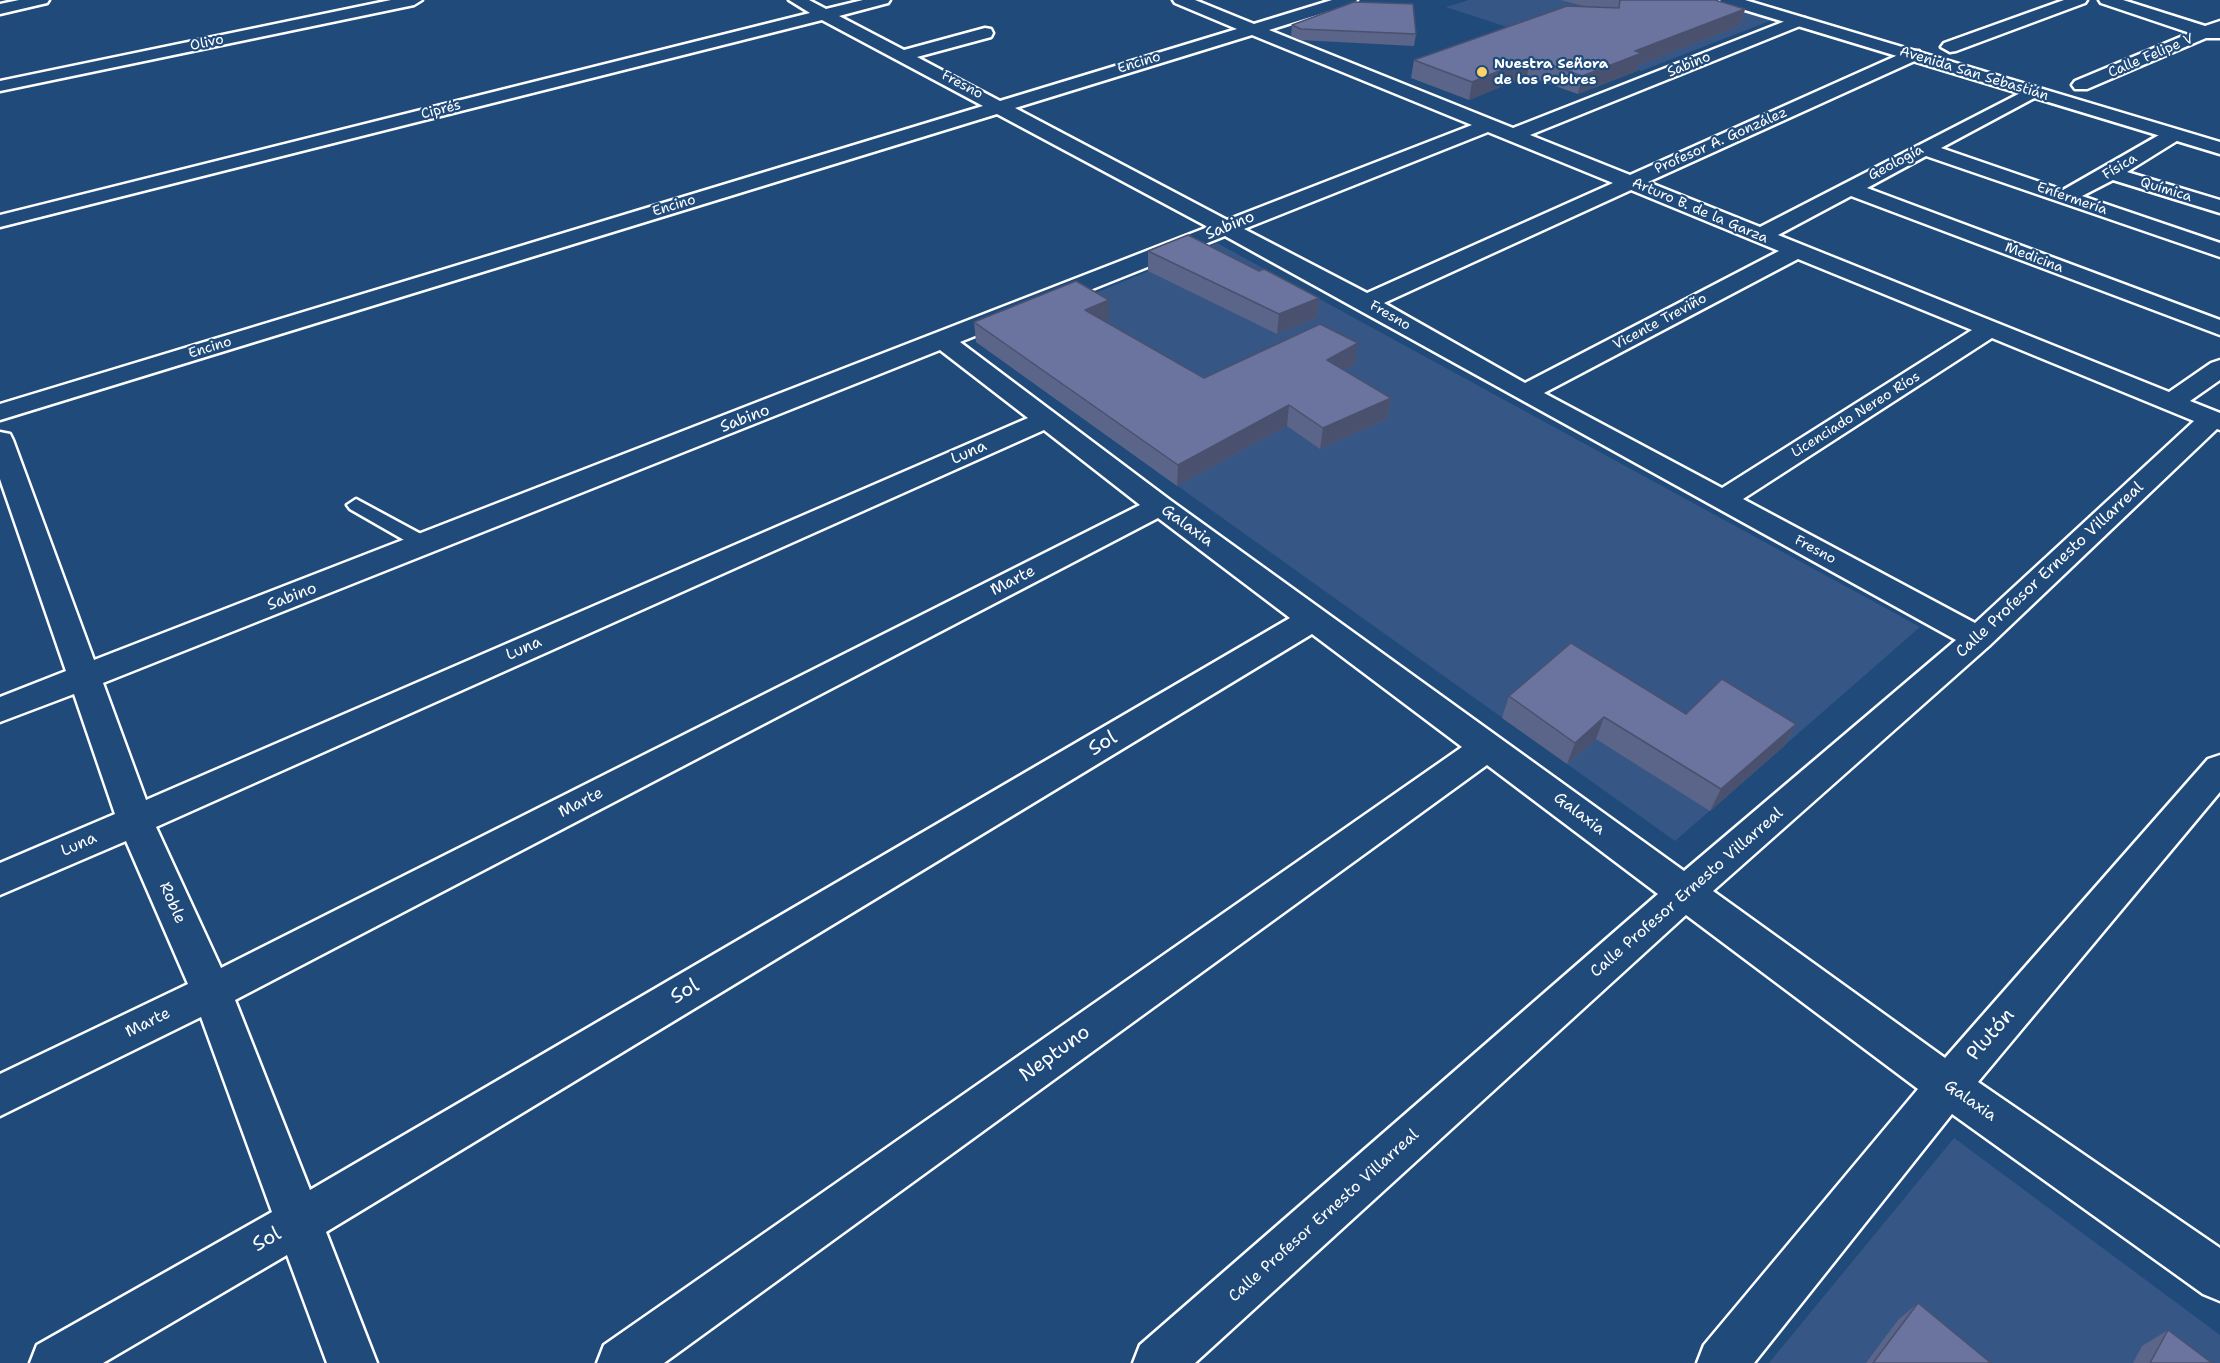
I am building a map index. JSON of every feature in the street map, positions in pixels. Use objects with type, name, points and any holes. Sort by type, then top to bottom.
[{"type":"street","points":[[0,9],[41,0]]},
{"type":"street","name":"Olivo","points":[[0,86],[414,0]]},
{"type":"street","name":"Fresno","points":[[798,0],[1000,106],[1223,229],[1366,302],[1525,393],[1978,638]]},
{"type":"street","name":"Ciprés","points":[[0,221],[882,0]]},
{"type":"street","name":"Arturo B. de la Garza","points":[[1181,0],[2216,420]]},
{"type":"street","name":"Encino","points":[[0,412],[1349,0]]},
{"type":"street","name":"Avenida San Sebastián","points":[[1728,0],[2220,148]]},
{"type":"street","name":"Avenida San Sebastián","points":[[1785,0],[1889,30]]},
{"type":"street","points":[[1950,47],[2079,0]]},
{"type":"street","points":[[2107,0],[2216,32]]},
{"type":"street","name":"Sabino","points":[[1513,135],[1798,21]]},
{"type":"street","name":"Calle Felipe V","points":[[2081,85],[2216,32]]},
{"type":"street","points":[[905,55],[985,33]]},
{"type":"street","name":"Avenida San Sebastián","points":[[1930,41],[1983,57]]},
{"type":"street","name":"Profesor A. González","points":[[1366,302],[1913,55]]},
{"type":"street","name":"Avenida San Sebastián","points":[[2059,79],[2113,94]]},
{"type":"street","name":"Geología","points":[[1760,236],[2032,92]]},
{"type":"street","name":"Sabino","points":[[0,710],[944,341],[1488,125]]},
{"type":"street","name":"Física","points":[[2065,197],[2111,174],[2173,135]]},
{"type":"street","name":"Enfermería","points":[[1924,149],[2220,250]]},
{"type":"street","name":"Química","points":[[2111,174],[2220,207]]},
{"type":"street","name":"Medicina","points":[[1848,188],[2220,328]]},
{"type":"street","name":"Vicente Treviño","points":[[1525,393],[1796,251]]},
{"type":"street","name":"Licenciado Nereo Ríos","points":[[1722,500],[1990,329]]},
{"type":"street","name":"Galaxia","points":[[944,341],[1048,418],[1160,506],[1948,1086],[2220,1277]]},
{"type":"street","points":[[2171,402],[2220,368]]},
{"type":"street","name":"Luna","points":[[0,880],[1048,418]]},
{"type":"street","name":"Calle Profesor Ernesto Villarreal","points":[[1158,1363],[1685,893],[1978,638],[2216,420]]},
{"type":"street","name":"Roble","points":[[0,440],[135,820],[212,992],[352,1363]]},
{"type":"street","name":"Marte","points":[[0,1096],[212,992],[1160,506]]},
{"type":"street","name":"Sol","points":[[55,1363],[299,1222],[1314,618]]},
{"type":"street","name":"Neptuno","points":[[622,1363],[1488,746]]},
{"type":"street","name":"Plutón","points":[[1722,1363],[1948,1086],[2220,768]]},
{"type":"lane","points":[[356,505],[425,544]]},
{"type":"shaded area","points":[[1469,0],[1707,0],[1772,20],[1641,71],[1446,7]]},
{"type":"shaded area","points":[[1217,243],[1920,627],[1675,841],[976,342]]},
{"type":"shaded area","points":[[1954,1138],[2220,1335],[2220,1363],[1769,1363]]},
{"type":"building","points":[[1620,0],[1715,0],[1745,9],[1635,51],[1642,53],[1582,76],[1531,58],[1472,82],[1414,60],[1567,6],[1619,8]]},
{"type":"building","points":[[1354,2],[1413,4],[1416,34],[1301,29],[1292,25]]},
{"type":"building","points":[[1188,235],[1259,271],[1264,269],[1319,298],[1279,314],[1148,251]]},
{"type":"building","points":[[1076,281],[1109,300],[1085,310],[1204,378],[1320,324],[1358,343],[1327,360],[1391,398],[1323,428],[1289,405],[1178,465],[974,322]]},
{"type":"building","points":[[1571,643],[1686,714],[1722,679],[1796,724],[1721,789],[1604,717],[1575,743],[1509,696]]},
{"type":"building","points":[[1918,1303],[1991,1363],[1873,1363]]},
{"type":"building","points":[[2168,1330],[2212,1363],[2150,1363]]},
{"type":"place","name":"Nuestra Señora de los Poblres","points":[[1482,72]]}]
